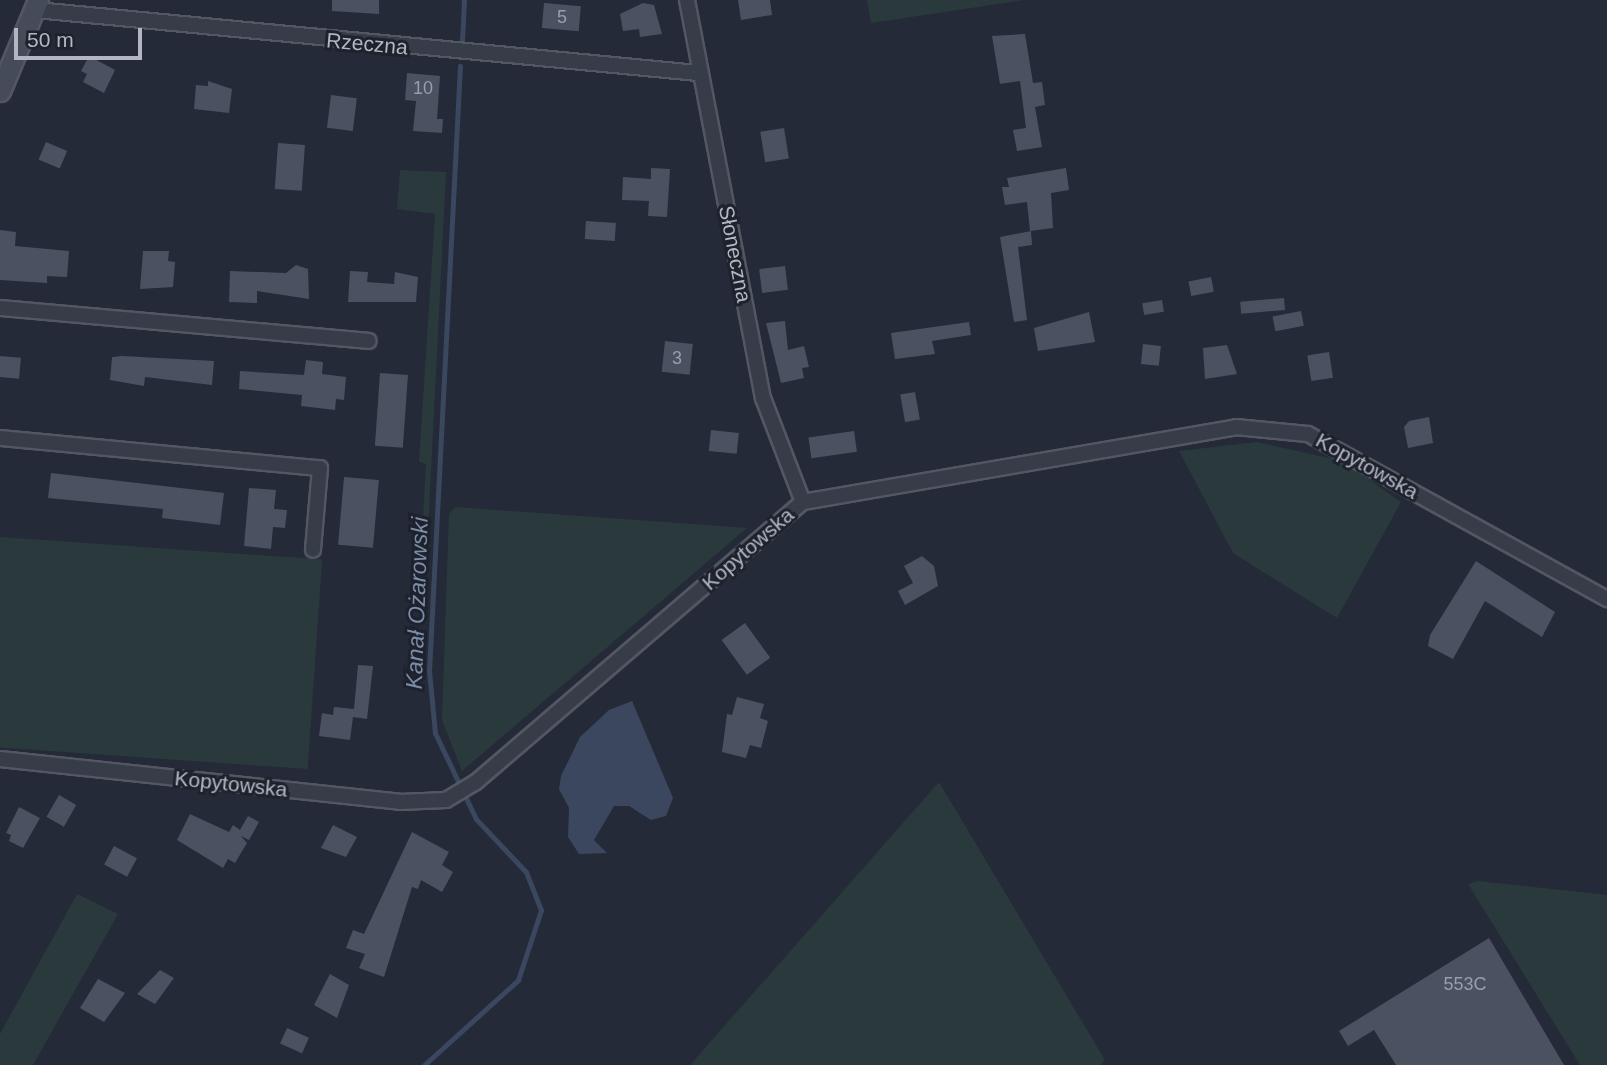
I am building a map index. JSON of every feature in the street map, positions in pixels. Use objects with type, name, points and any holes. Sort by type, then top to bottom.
[{"type":"main road","points":[[0,91],[37,5]]},
{"type":"street","name":"Słoneczna","points":[[687,0],[698,73],[763,398],[803,502]]},
{"type":"street","name":"Rzeczna","points":[[37,5],[698,73]]},
{"type":"street","points":[[0,308],[369,341]]},
{"type":"street","name":"Kopytowska","points":[[0,759],[400,802],[446,800],[462,790],[803,502],[1236,428],[1308,434],[1607,598]]},
{"type":"street","points":[[0,438],[320,468],[313,550]]},
{"type":"shaded area","points":[[867,0],[1024,0],[871,23]]},
{"type":"shaded area","points":[[400,170],[446,172],[426,572],[420,572],[426,464],[419,462],[435,214],[397,209]]},
{"type":"shaded area","points":[[1257,442],[1342,461],[1401,502],[1337,618],[1233,553],[1179,451]]},
{"type":"shaded area","points":[[456,507],[747,528],[462,771],[442,720],[449,514]]},
{"type":"shaded area","points":[[0,537],[322,560],[308,769],[0,748]]},
{"type":"shaded area","points":[[939,782],[1105,1060],[1101,1065],[690,1065]]},
{"type":"shaded area","points":[[1478,881],[1607,895],[1607,1065],[1580,1065],[1468,884]]},
{"type":"shaded area","points":[[77,894],[118,914],[33,1065],[0,1065],[0,1034]]},
{"type":"water","points":[[632,701],[673,798],[666,816],[651,820],[629,806],[614,806],[594,840],[607,853],[579,854],[568,837],[569,808],[559,789],[561,776],[580,737],[609,710]]},
{"type":"building","points":[[332,0],[379,0],[379,14],[332,11]]},
{"type":"building","points":[[738,0],[770,0],[772,15],[741,20]]},
{"type":"building","points":[[544,3],[581,6],[579,31],[542,28]]},
{"type":"building","points":[[643,3],[654,5],[662,34],[640,37],[639,29],[623,31],[620,14]]},
{"type":"building","points":[[1025,34],[1033,83],[1042,82],[1045,105],[1035,107],[1042,147],[1017,151],[1013,130],[1026,128],[1020,81],[1000,84],[992,36]]},
{"type":"building","points":[[89,56],[115,70],[104,93],[83,82],[87,74],[81,71]]},
{"type":"building","points":[[407,73],[440,76],[437,119],[443,119],[442,133],[413,131],[416,101],[405,100]]},
{"type":"building","points":[[208,81],[232,89],[229,113],[194,109],[196,85],[208,86]]},
{"type":"building","points":[[331,95],[357,98],[353,131],[327,128]]},
{"type":"building","points":[[784,128],[789,159],[765,162],[760,132]]},
{"type":"building","points":[[46,142],[67,151],[60,168],[39,159]]},
{"type":"building","points":[[278,143],[305,145],[302,191],[275,189]]},
{"type":"building","points":[[651,168],[670,169],[667,217],[648,216],[649,201],[622,200],[623,177],[651,179]]},
{"type":"building","points":[[1066,168],[1069,190],[1051,193],[1053,228],[1030,231],[1027,202],[1005,205],[1002,187],[1009,187],[1007,178]]},
{"type":"building","points":[[586,221],[616,223],[615,241],[585,239]]},
{"type":"building","points":[[0,230],[16,232],[15,246],[69,251],[67,277],[47,276],[47,283],[0,280]]},
{"type":"building","points":[[1031,231],[1032,245],[1018,247],[1027,320],[1014,322],[1000,237]]},
{"type":"building","points":[[143,251],[169,251],[168,261],[175,262],[173,287],[140,289]]},
{"type":"building","points":[[296,265],[308,269],[309,299],[257,291],[257,303],[229,302],[230,271],[286,273]]},
{"type":"building","points":[[785,266],[788,290],[762,293],[759,269]]},
{"type":"building","points":[[350,271],[368,272],[367,282],[394,284],[395,272],[418,277],[416,302],[348,302]]},
{"type":"building","points":[[1211,277],[1214,292],[1191,296],[1188,281]]},
{"type":"building","points":[[1284,298],[1285,310],[1241,314],[1240,302]]},
{"type":"building","points":[[1162,300],[1164,312],[1144,315],[1142,303]]},
{"type":"building","points":[[1301,311],[1304,326],[1275,331],[1273,317]]},
{"type":"building","points":[[1089,312],[1095,342],[1038,351],[1034,328]]},
{"type":"building","points":[[785,321],[788,350],[804,346],[809,367],[802,368],[804,378],[781,383],[766,323]]},
{"type":"building","points":[[969,322],[971,335],[932,341],[935,354],[895,359],[891,333]]},
{"type":"building","points":[[665,341],[693,344],[690,375],[662,372]]},
{"type":"building","points":[[1143,344],[1161,346],[1159,366],[1141,364]]},
{"type":"building","points":[[1227,345],[1237,374],[1205,379],[1203,348]]},
{"type":"building","points":[[1329,352],[1333,378],[1311,381],[1307,355]]},
{"type":"building","points":[[0,356],[21,358],[19,379],[0,377]]},
{"type":"building","points":[[112,357],[214,361],[212,385],[145,377],[144,386],[110,380]]},
{"type":"building","points":[[306,360],[323,362],[322,374],[346,377],[344,400],[336,399],[335,410],[301,406],[302,395],[239,389],[240,371],[304,375]]},
{"type":"building","points":[[380,373],[408,375],[403,448],[375,446]]},
{"type":"building","points":[[915,392],[920,420],[905,422],[900,395]]},
{"type":"building","points":[[1429,417],[1433,443],[1408,448],[1404,427],[1409,421]]},
{"type":"building","points":[[711,430],[739,433],[737,454],[709,451]]},
{"type":"building","points":[[854,431],[857,452],[811,458],[808,437]]},
{"type":"building","points":[[51,473],[224,493],[220,525],[162,518],[163,509],[48,498]]},
{"type":"building","points":[[344,477],[379,480],[373,548],[338,545]]},
{"type":"building","points":[[249,488],[276,490],[274,509],[287,510],[285,528],[273,527],[271,549],[244,546]]},
{"type":"building","points":[[922,556],[934,566],[938,586],[905,605],[898,591],[913,583],[904,566]]},
{"type":"building","points":[[1476,561],[1555,612],[1542,637],[1485,601],[1453,659],[1428,646],[1430,635]]},
{"type":"building","points":[[745,623],[770,658],[747,675],[722,640]]},
{"type":"building","points":[[358,665],[373,666],[367,719],[353,717],[350,740],[319,736],[322,713],[333,715],[334,707],[354,709]]},
{"type":"building","points":[[737,697],[764,704],[760,718],[768,721],[761,748],[750,745],[746,758],[722,752],[727,714],[732,715]]},
{"type":"building","points":[[59,795],[76,805],[64,827],[46,817]]},
{"type":"building","points":[[19,807],[40,818],[23,848],[9,841],[11,835],[6,833]]},
{"type":"building","points":[[190,814],[229,832],[233,825],[240,830],[248,816],[259,822],[249,840],[241,836],[247,843],[235,863],[228,859],[223,868],[177,840]]},
{"type":"building","points":[[333,825],[357,837],[346,857],[321,848]]},
{"type":"building","points":[[412,832],[449,852],[442,865],[453,872],[442,892],[421,880],[418,889],[412,887],[384,977],[359,968],[365,954],[346,948],[353,930],[364,934]]},
{"type":"building","points":[[114,846],[137,858],[127,877],[104,865]]},
{"type":"building","points":[[1489,938],[1564,1065],[1396,1065],[1374,1030],[1348,1046],[1339,1031]]},
{"type":"building","points":[[160,970],[174,978],[155,1004],[137,994]]},
{"type":"building","points":[[330,974],[349,985],[337,1018],[314,1005]]},
{"type":"building","points":[[98,979],[125,993],[104,1022],[80,1008]]},
{"type":"building","points":[[287,1028],[309,1038],[302,1053],[280,1044]]},
{"type":"waterway","name":"Kanał Ożarowski","points":[[462,42],[464,0]]},
{"type":"waterway","name":"Kanał Ożarowski","points":[[424,1065],[518,980],[541,910],[526,872],[476,819],[435,733],[429,671],[460,66]]}]
